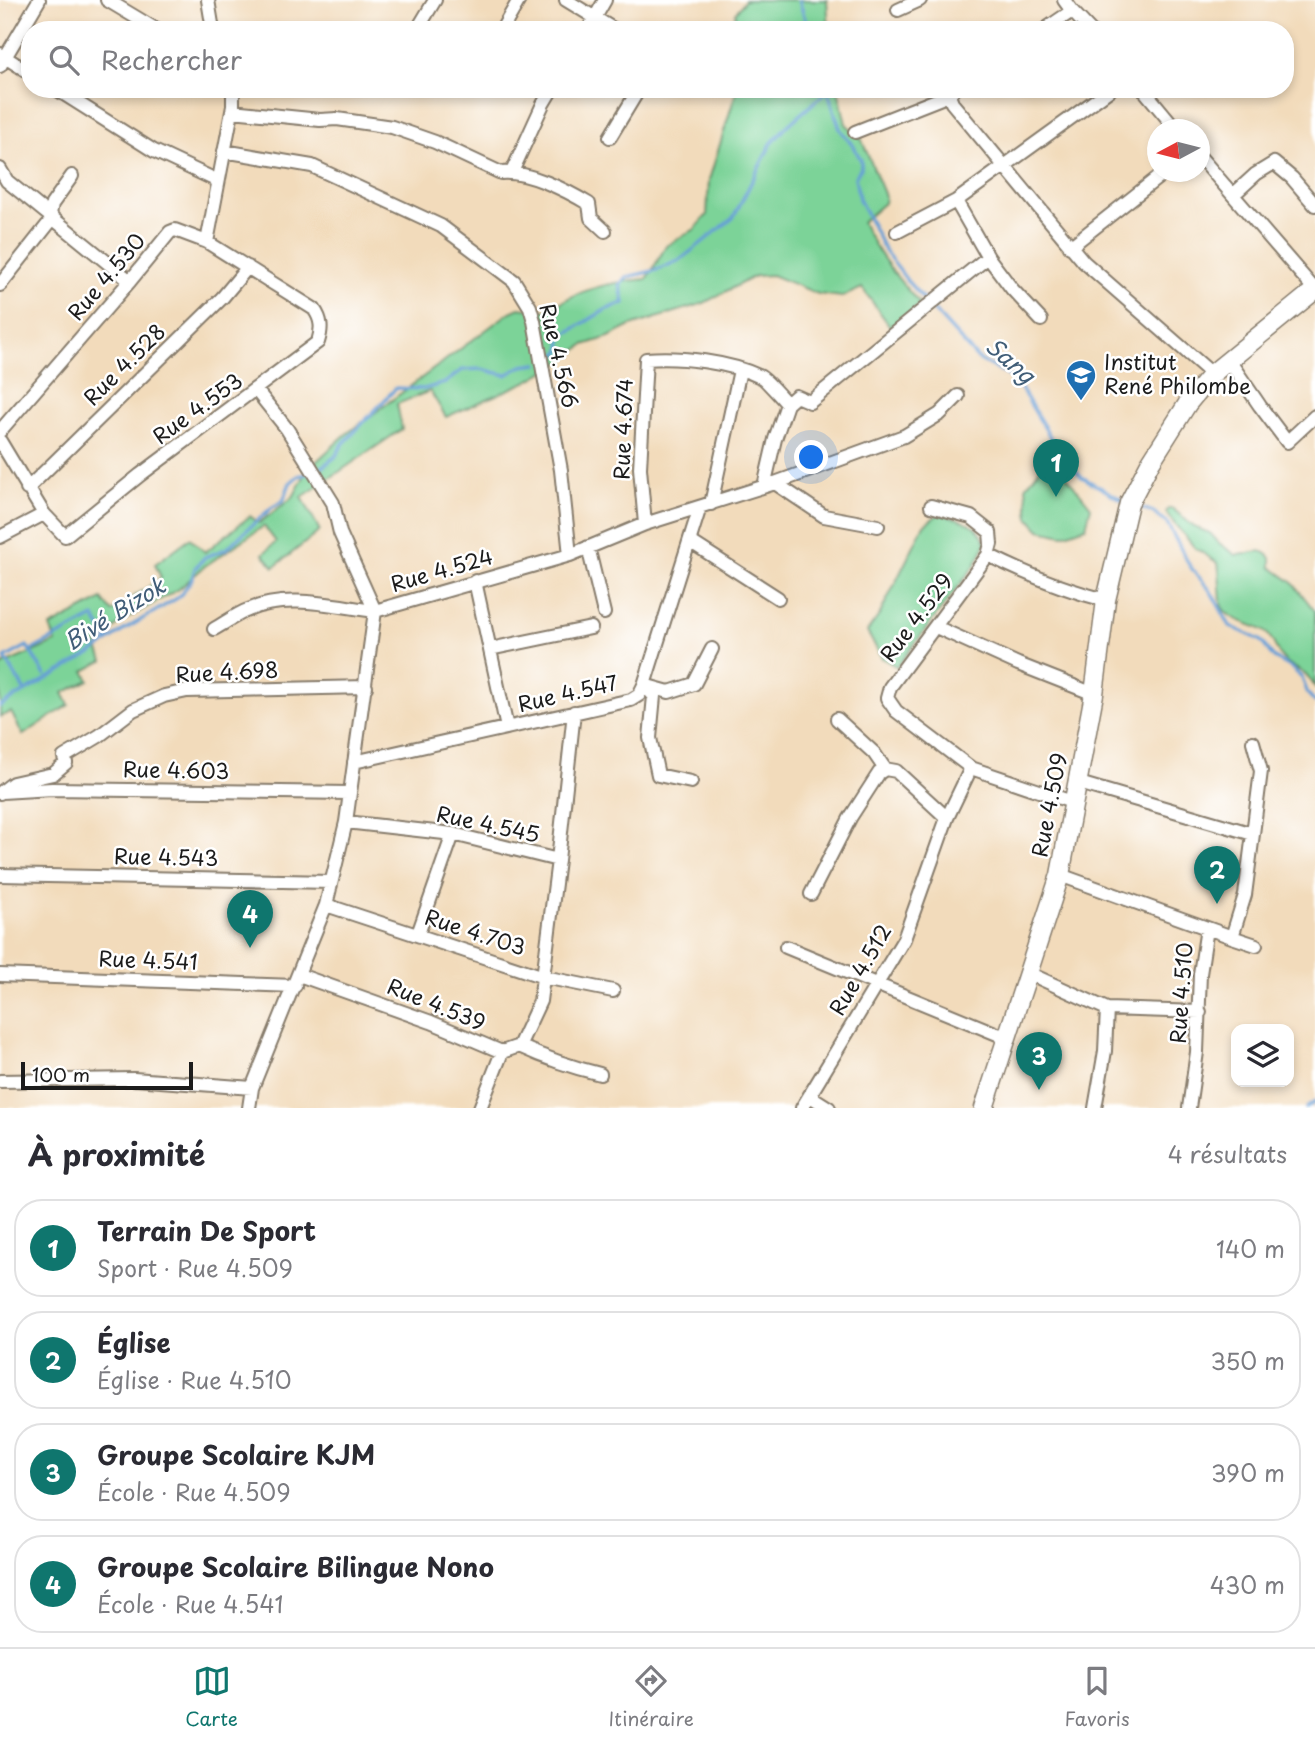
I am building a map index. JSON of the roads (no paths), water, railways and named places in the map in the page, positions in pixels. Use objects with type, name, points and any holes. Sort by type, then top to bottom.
[{"type":"street","points":[[26,21],[39,0]]},
{"type":"street","points":[[107,0],[142,21]]},
{"type":"street","points":[[208,0],[212,21]]},
{"type":"street","points":[[423,21],[435,0]]},
{"type":"street","points":[[508,21],[519,0]]},
{"type":"street","points":[[566,0],[589,21]]},
{"type":"street","points":[[594,21],[605,0]]},
{"type":"street","points":[[898,10],[920,0]]},
{"type":"street","points":[[1064,0],[1081,21]]},
{"type":"street","points":[[1057,21],[1072,11]]},
{"type":"street","points":[[21,29],[2,59],[21,68]]},
{"type":"street","points":[[70,98],[154,151],[214,180]]},
{"type":"street","points":[[207,242],[214,180],[224,151],[233,98]]},
{"type":"street","points":[[512,172],[546,98]]},
{"type":"street","points":[[610,136],[633,98]]},
{"type":"street","points":[[855,132],[937,98]]},
{"type":"street","points":[[952,98],[952,103],[1070,247],[1103,281],[1212,374]]},
{"type":"street","points":[[897,232],[956,201],[1099,98]]},
{"type":"street","points":[[1150,98],[1168,119]]},
{"type":"street","points":[[232,111],[320,120],[337,119],[392,127],[435,142],[501,173],[512,172],[552,184],[589,204],[591,218],[605,230]]},
{"type":"street","name":"Rue 4.566","points":[[224,151],[297,162],[333,175],[441,226],[514,281],[530,307],[534,321],[561,470],[570,555]]},
{"type":"street","points":[[1233,195],[1256,174],[1274,163],[1292,178],[1315,205]]},
{"type":"street","points":[[0,169],[7,181],[130,281]]},
{"type":"street","points":[[1210,169],[1315,290]]},
{"type":"street","points":[[53,218],[50,214],[52,204],[72,176]]},
{"type":"street","points":[[1070,247],[1152,182]]},
{"type":"street","points":[[956,201],[988,257],[1012,289],[1041,320]]},
{"type":"street","points":[[0,285],[53,218]]},
{"type":"street","name":"Rue 4.530","points":[[0,431],[172,230],[207,242]]},
{"type":"street","name":"Rue 4.553","points":[[0,442],[44,514],[61,535],[67,535],[140,475],[317,342],[321,332],[321,318],[314,309],[207,242]]},
{"type":"street","points":[[877,526],[824,516],[775,483],[765,482],[787,404],[796,396],[810,401],[988,257]]},
{"type":"street","name":"Rue 4.528","points":[[27,489],[222,298],[248,267]]},
{"type":"street","name":"Rue 4.509","points":[[985,1108],[1060,875],[1094,694],[1106,600],[1129,503],[1150,463],[1188,403],[1212,374],[1315,290]]},
{"type":"street","name":"Rue 4.674","points":[[645,524],[640,468],[646,359],[698,359],[740,370],[764,378],[787,404]]},
{"type":"street","points":[[1228,359],[1287,442],[1315,416]]},
{"type":"street","name":"Rue 4.547","points":[[354,762],[631,700],[639,695],[691,542],[706,506],[740,370]]},
{"type":"street","points":[[256,390],[287,429],[333,503],[340,533],[374,611]]},
{"type":"street","name":"Rue 4.524","points":[[249,1108],[252,1088],[326,905],[346,822],[374,611],[570,555],[645,524],[775,483],[910,434],[940,414],[958,396]]},
{"type":"street","points":[[930,506],[971,517],[989,532],[991,544],[988,555],[1058,587],[1106,600]]},
{"type":"street","points":[[0,537],[44,514]]},
{"type":"street","points":[[691,542],[778,598]]},
{"type":"street","points":[[588,547],[604,612]]},
{"type":"street","name":"Rue 4.529","points":[[988,555],[890,687],[887,698],[896,711],[971,768],[1075,803]]},
{"type":"street","points":[[475,581],[507,728]]},
{"type":"street","points":[[215,629],[248,610],[270,603],[296,601],[374,611]]},
{"type":"street","points":[[936,627],[1094,694]]},
{"type":"street","points":[[490,649],[591,628]]},
{"type":"street","points":[[644,685],[669,692],[694,684],[712,649]]},
{"type":"street","points":[[644,685],[654,695],[650,738],[658,775],[691,782]]},
{"type":"street","name":"Rue 4.698","points":[[1,792],[13,783],[52,774],[66,763],[64,757],[99,736],[133,710],[164,696],[187,691],[366,687]]},
{"type":"street","name":"Rue 4.545","points":[[346,822],[453,834],[558,860],[574,712]]},
{"type":"street","points":[[838,719],[874,753],[885,769]]},
{"type":"street","points":[[1232,937],[1245,895],[1261,771],[1252,742]]},
{"type":"street","name":"Rue 4.512","points":[[802,1108],[904,939],[947,818],[971,768]]},
{"type":"street","points":[[811,894],[850,818],[878,773],[885,769],[896,771],[947,818]]},
{"type":"street","points":[[1079,783],[1253,834]]},
{"type":"street","name":"Rue 4.603","points":[[1,792],[77,789],[349,793]]},
{"type":"street","points":[[418,934],[453,834]]},
{"type":"street","points":[[519,1046],[540,1001],[558,860]]},
{"type":"street","name":"Rue 4.543","points":[[0,875],[331,882]]},
{"type":"street","points":[[1060,875],[1207,928]]},
{"type":"street","name":"Rue 4.703","points":[[326,905],[544,976],[613,990]]},
{"type":"street","name":"Rue 4.510","points":[[1189,1108],[1198,1052],[1200,974],[1207,928],[1256,945]]},
{"type":"street","points":[[786,947],[1007,1038]]},
{"type":"street","points":[[1028,973],[1107,1009],[1200,1012]]},
{"type":"street","name":"Rue 4.541","points":[[0,975],[297,980]]},
{"type":"street","name":"Rue 4.539","points":[[297,980],[432,1022],[502,1052],[480,1108]]},
{"type":"street","points":[[1095,1108],[1105,1051],[1107,1009]]},
{"type":"street","points":[[502,1052],[519,1046],[563,1065],[600,1074]]},
{"type":"street","points":[[0,1081],[134,1079],[252,1088]]},
{"type":"street","points":[[810,1096],[829,1108]]},
{"type":"waterway","name":"Bivé Bizok","points":[[799,0],[805,21]]},
{"type":"waterway","name":"Bivé Bizok","points":[[545,363],[561,351],[562,336],[607,309],[624,303],[620,285],[627,277],[657,270],[680,260],[733,218],[771,144],[819,98]]},
{"type":"waterway","name":"Sang","points":[[830,98],[840,129],[861,160],[861,168],[855,177],[859,199],[885,251],[909,283],[978,359],[1011,377],[1020,387],[1060,453],[1082,477],[1124,501]]},
{"type":"waterway","name":"Bivé Bizok","points":[[317,471],[335,457],[343,444],[396,388],[424,389],[445,383],[462,370],[481,369],[506,375],[522,366],[537,364]]},
{"type":"waterway","name":"Bivé Bizok","points":[[0,706],[92,653],[179,597],[191,581],[195,568],[205,557],[226,549],[271,508],[283,501],[290,483],[298,476],[309,473]]},
{"type":"waterway","name":"Sang","points":[[1135,506],[1153,512],[1167,523],[1191,568],[1210,590],[1230,626],[1260,640],[1274,658],[1292,668],[1302,678],[1308,694],[1315,702]]},
{"type":"waterway","points":[[30,651],[94,617],[108,640]]},
{"type":"waterway","points":[[25,691],[5,658],[27,646],[45,675]]},
{"type":"waterway","name":"Sang","points":[[1306,1108],[1315,1102]]},
{"type":"place","name":"Institut René Philombe","points":[[1081,402]]},
{"type":"place","name":"Terrain De Sport","points":[[1056,497]]},
{"type":"place","name":"Église","points":[[1217,904]]},
{"type":"place","name":"Groupe Scolaire Bilingue Nono","points":[[250,948]]},
{"type":"place","name":"Groupe Scolaire KJM","points":[[1039,1090]]}]
